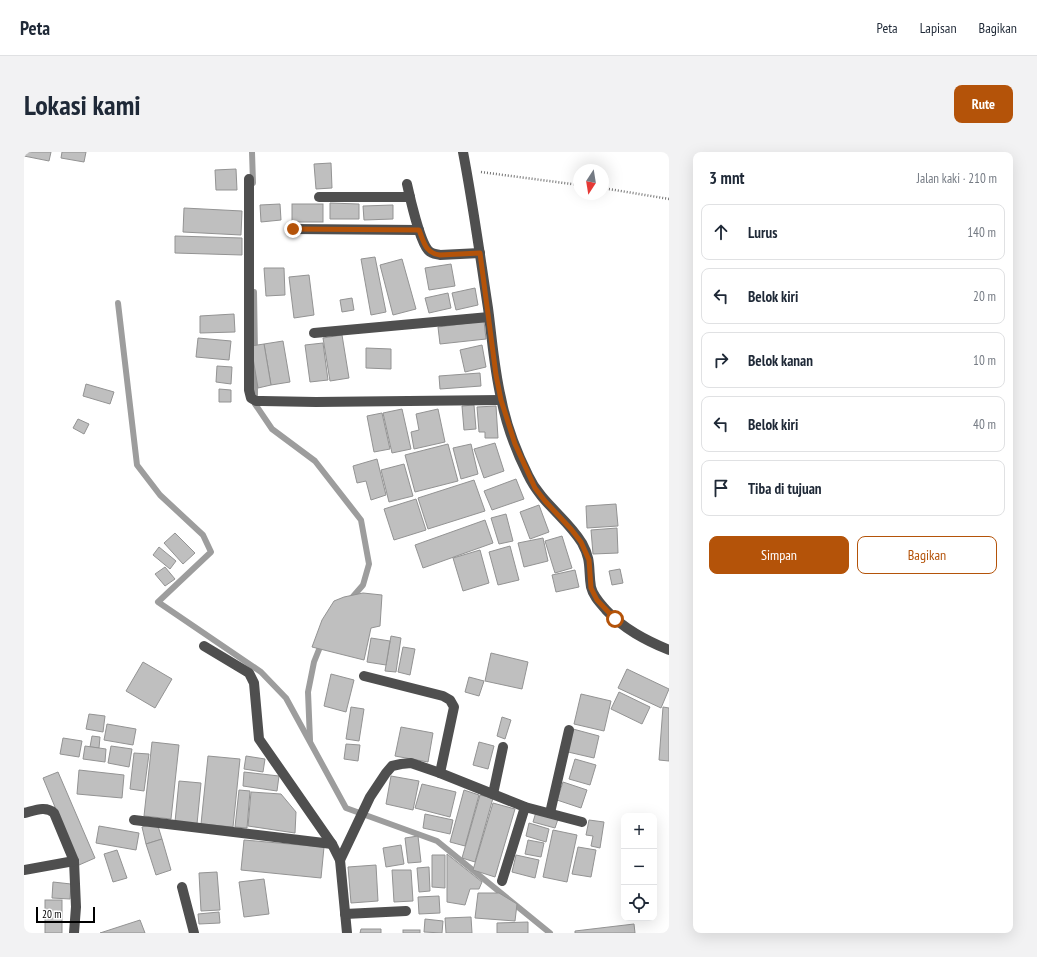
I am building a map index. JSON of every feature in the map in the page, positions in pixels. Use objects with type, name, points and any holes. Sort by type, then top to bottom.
[{"type":"street","points":[[463,152],[480,253],[496,375],[501,400],[515,444],[535,488],[571,529],[586,551],[589,560],[591,588],[597,600],[615,619],[629,630],[648,641],[669,650]]},
{"type":"street","points":[[249,179],[249,390],[251,398],[262,401],[316,402],[501,400]]},
{"type":"street","points":[[407,184],[419,230],[428,250],[433,254],[440,255],[480,253]]},
{"type":"street","points":[[319,197],[410,197]]},
{"type":"street","points":[[293,229],[419,230]]},
{"type":"street","points":[[314,333],[489,318]]},
{"type":"street","points":[[204,646],[249,673],[254,683],[259,739],[332,844],[340,860],[347,933]]},
{"type":"street","points":[[364,676],[443,696],[453,704],[454,707],[440,773]]},
{"type":"street","points":[[550,813],[569,730]]},
{"type":"street","points":[[493,794],[503,747]]},
{"type":"street","points":[[340,860],[370,797],[392,766],[401,764],[411,763],[525,807],[582,822]]},
{"type":"street","points":[[502,881],[525,807]]},
{"type":"street","points":[[24,813],[41,809],[50,810],[54,813],[74,861],[76,907],[74,933]]},
{"type":"street","points":[[134,820],[332,844]]},
{"type":"street","points":[[24,870],[74,861]]},
{"type":"street","points":[[182,888],[194,933]]},
{"type":"street","points":[[345,914],[406,911]]},
{"type":"path","points":[[467,170],[573,184]]},
{"type":"path","points":[[609,189],[669,199]]},
{"type":"building","points":[[24,152],[51,152],[49,161],[24,156]]},
{"type":"building","points":[[62,152],[86,152],[84,162],[61,158]]},
{"type":"building","points":[[331,163],[332,188],[316,189],[314,164]]},
{"type":"building","points":[[236,169],[237,190],[216,190],[215,170]]},
{"type":"building","points":[[330,203],[359,204],[359,219],[330,219]]},
{"type":"building","points":[[280,204],[281,220],[261,222],[260,205]]},
{"type":"building","points":[[292,204],[323,204],[323,222],[292,222]]},
{"type":"building","points":[[393,205],[393,219],[364,220],[363,206]]},
{"type":"building","points":[[184,208],[242,211],[241,235],[183,232]]},
{"type":"building","points":[[175,236],[242,238],[242,255],[175,253]]},
{"type":"building","points":[[375,257],[386,312],[371,315],[361,259]]},
{"type":"building","points":[[402,259],[416,309],[393,315],[380,265]]},
{"type":"building","points":[[451,264],[455,286],[429,290],[425,268]]},
{"type":"building","points":[[264,268],[284,268],[285,295],[266,296]]},
{"type":"building","points":[[309,275],[314,315],[294,318],[289,277]]},
{"type":"building","points":[[475,288],[478,305],[456,310],[452,293]]},
{"type":"building","points":[[448,293],[451,308],[429,313],[425,298]]},
{"type":"building","points":[[352,298],[354,310],[342,312],[340,300]]},
{"type":"building","points":[[234,314],[235,332],[200,333],[200,316]]},
{"type":"building","points":[[484,321],[486,339],[440,344],[438,327]]},
{"type":"building","points":[[342,335],[349,378],[330,381],[323,338]]},
{"type":"building","points":[[198,338],[231,341],[229,360],[196,357]]},
{"type":"building","points":[[283,341],[290,382],[271,385],[264,344]]},
{"type":"building","points":[[323,343],[328,380],[310,382],[305,345]]},
{"type":"building","points":[[264,344],[271,385],[258,388],[251,346]]},
{"type":"building","points":[[482,345],[486,367],[465,372],[460,350]]},
{"type":"building","points":[[366,348],[391,349],[391,369],[366,368]]},
{"type":"building","points":[[217,366],[232,367],[231,384],[216,382]]},
{"type":"building","points":[[480,373],[481,386],[440,389],[439,376]]},
{"type":"building","points":[[86,384],[114,392],[110,404],[83,396]]},
{"type":"building","points":[[219,389],[231,390],[231,402],[219,402]]},
{"type":"building","points":[[474,405],[476,429],[464,430],[462,406]]},
{"type":"building","points":[[496,406],[498,438],[485,438],[485,432],[479,432],[477,407]]},
{"type":"building","points":[[402,409],[411,449],[392,453],[383,413]]},
{"type":"building","points":[[438,409],[445,442],[414,449],[411,432],[419,430],[416,414]]},
{"type":"building","points":[[382,413],[390,449],[374,452],[367,416]]},
{"type":"building","points":[[78,419],[89,424],[84,434],[73,428]]},
{"type":"building","points":[[495,443],[504,471],[484,478],[474,449]]},
{"type":"building","points":[[448,444],[458,481],[415,492],[405,455]]},
{"type":"building","points":[[471,444],[478,474],[461,479],[453,448]]},
{"type":"building","points":[[377,459],[386,495],[371,500],[366,481],[357,483],[353,466]]},
{"type":"building","points":[[404,464],[413,496],[389,502],[381,470]]},
{"type":"building","points":[[516,479],[524,499],[492,510],[484,491]]},
{"type":"building","points":[[474,480],[485,511],[428,529],[418,498]]},
{"type":"building","points":[[416,499],[426,530],[394,540],[384,509]]},
{"type":"building","points":[[616,504],[618,526],[587,528],[586,506]]},
{"type":"building","points":[[539,505],[549,532],[530,539],[520,512]]},
{"type":"building","points":[[506,514],[513,541],[499,544],[491,518]]},
{"type":"building","points":[[485,520],[493,543],[423,568],[415,545]]},
{"type":"building","points":[[617,528],[618,553],[593,554],[591,530]]},
{"type":"building","points":[[175,533],[195,553],[183,564],[164,543]]},
{"type":"building","points":[[562,536],[572,568],[555,573],[545,541]]},
{"type":"building","points":[[543,538],[548,561],[524,567],[518,543]]},
{"type":"building","points":[[510,546],[519,580],[498,585],[489,552]]},
{"type":"building","points":[[159,547],[176,561],[170,569],[153,555]]},
{"type":"building","points":[[480,550],[489,583],[463,591],[453,558]]},
{"type":"building","points":[[165,567],[175,579],[165,586],[155,574]]},
{"type":"building","points":[[620,569],[623,583],[612,585],[609,571]]},
{"type":"building","points":[[575,570],[579,587],[556,592],[552,575]]},
{"type":"building","points":[[363,593],[382,595],[380,626],[371,628],[364,660],[312,647],[322,620],[334,601]]},
{"type":"building","points":[[391,636],[401,638],[396,672],[385,671]]},
{"type":"building","points":[[371,638],[390,641],[386,665],[367,662]]},
{"type":"building","points":[[403,647],[415,649],[410,675],[398,672]]},
{"type":"building","points":[[491,653],[528,662],[522,689],[485,681]]},
{"type":"building","points":[[143,662],[172,679],[155,708],[126,691]]},
{"type":"building","points":[[627,669],[669,689],[661,708],[618,688]]},
{"type":"building","points":[[331,674],[354,680],[346,712],[324,706]]},
{"type":"building","points":[[469,677],[484,681],[479,696],[465,692]]},
{"type":"building","points":[[619,692],[650,707],[642,724],[611,709]]},
{"type":"building","points":[[581,694],[611,701],[604,731],[574,724]]},
{"type":"building","points":[[351,707],[364,709],[359,741],[346,739]]},
{"type":"building","points":[[663,707],[669,708],[669,761],[659,760]]},
{"type":"building","points":[[89,714],[105,716],[103,732],[86,729]]},
{"type":"building","points":[[502,717],[511,720],[505,739],[497,736]]},
{"type":"building","points":[[107,724],[136,729],[133,745],[104,740]]},
{"type":"building","points":[[401,727],[433,733],[428,762],[395,756]]},
{"type":"building","points":[[573,729],[599,736],[594,758],[568,752]]},
{"type":"building","points":[[92,736],[100,737],[99,748],[90,747]]},
{"type":"building","points":[[63,738],[82,741],[79,757],[60,754]]},
{"type":"building","points":[[152,742],[179,745],[171,819],[144,816]]},
{"type":"building","points":[[479,742],[494,746],[488,769],[473,765]]},
{"type":"building","points":[[346,744],[360,745],[358,761],[344,759]]},
{"type":"building","points":[[85,746],[106,749],[105,762],[83,759]]},
{"type":"building","points":[[111,746],[132,749],[129,767],[108,763]]},
{"type":"building","points":[[134,753],[149,754],[144,791],[130,789]]},
{"type":"building","points":[[208,756],[240,759],[233,827],[201,824]]},
{"type":"building","points":[[246,756],[265,759],[263,772],[244,769]]},
{"type":"building","points":[[575,759],[596,765],[590,785],[569,779]]},
{"type":"building","points":[[79,770],[124,775],[122,798],[77,794]]},
{"type":"building","points":[[58,772],[95,858],[79,865],[43,778]]},
{"type":"building","points":[[244,772],[279,776],[277,791],[243,786]]},
{"type":"building","points":[[391,776],[419,781],[413,810],[386,804]]},
{"type":"building","points":[[179,781],[201,783],[197,824],[175,822]]},
{"type":"building","points":[[563,782],[587,790],[581,808],[557,800]]},
{"type":"building","points":[[422,784],[456,792],[450,817],[415,808]]},
{"type":"building","points":[[239,790],[250,791],[247,828],[235,827]]},
{"type":"building","points":[[464,790],[479,795],[465,846],[450,842]]},
{"type":"building","points":[[251,792],[281,794],[296,812],[295,833],[248,826]]},
{"type":"building","points":[[480,795],[493,798],[475,862],[462,858]]},
{"type":"building","points":[[493,803],[515,809],[495,877],[473,870]]},
{"type":"building","points":[[536,812],[558,819],[555,828],[533,822]]},
{"type":"building","points":[[425,814],[453,820],[450,834],[423,828]]},
{"type":"building","points":[[589,820],[604,822],[600,848],[591,846],[593,836],[586,835]]},
{"type":"building","points":[[157,823],[162,839],[146,844],[142,827]]},
{"type":"building","points":[[529,823],[549,829],[546,842],[526,836]]},
{"type":"building","points":[[99,826],[139,833],[136,850],[96,843]]},
{"type":"building","points":[[553,830],[577,835],[567,882],[543,877]]},
{"type":"building","points":[[418,836],[421,862],[408,863],[405,838]]},
{"type":"building","points":[[162,839],[171,870],[156,875],[146,844]]},
{"type":"building","points":[[244,840],[324,847],[321,878],[241,870]]},
{"type":"building","points":[[528,840],[544,843],[541,857],[525,854]]},
{"type":"building","points":[[401,845],[404,864],[386,867],[383,848]]},
{"type":"building","points":[[578,847],[596,850],[591,877],[572,874]]},
{"type":"building","points":[[117,850],[127,878],[113,882],[104,854]]},
{"type":"building","points":[[447,854],[482,882],[479,889],[470,889],[465,905],[447,902]]},
{"type":"building","points":[[432,855],[445,855],[445,888],[432,887]]},
{"type":"building","points":[[516,855],[539,860],[535,878],[512,872]]},
{"type":"building","points":[[376,865],[378,901],[351,903],[348,867]]},
{"type":"building","points":[[429,867],[430,891],[419,892],[417,868]]},
{"type":"building","points":[[392,870],[411,870],[413,901],[394,902]]},
{"type":"building","points":[[217,872],[220,910],[201,911],[199,873]]},
{"type":"building","points":[[264,879],[269,914],[244,917],[239,882]]},
{"type":"building","points":[[53,882],[71,884],[70,899],[52,898]]},
{"type":"building","points":[[478,893],[499,893],[517,904],[515,921],[475,918]]},
{"type":"building","points":[[439,896],[440,913],[419,914],[418,897]]},
{"type":"building","points":[[45,900],[62,900],[62,933],[45,933]]},
{"type":"building","points":[[219,912],[220,923],[199,924],[198,914]]},
{"type":"building","points":[[471,917],[472,933],[446,933],[445,918]]},
{"type":"building","points":[[425,919],[443,921],[442,933],[424,932]]},
{"type":"building","points":[[140,920],[145,933],[100,933]]},
{"type":"building","points":[[528,922],[528,933],[497,933],[497,923]]},
{"type":"building","points":[[634,924],[635,933],[575,933],[575,931]]},
{"type":"building","points":[[361,929],[381,929],[381,933],[360,933]]},
{"type":"building","points":[[403,930],[420,930],[420,933],[403,933]]},
{"type":"waterway","points":[[252,152],[253,183]]},
{"type":"waterway","points":[[254,292],[255,353]]},
{"type":"waterway","points":[[118,303],[137,465],[160,495],[203,535],[211,552],[158,602],[261,672],[286,698],[346,808],[437,841],[550,933]]},
{"type":"waterway","points":[[255,362],[255,404],[272,429],[315,461],[361,520],[369,564],[363,585],[350,600]]},
{"type":"waterway","points":[[310,740],[308,692],[314,662],[322,642]]},
{"type":"route","points":[[293,229],[419,230],[428,250],[433,254],[480,253],[496,375],[501,400],[515,444],[527,474],[535,488],[581,542],[589,560],[591,588],[597,600],[615,619]]}]
